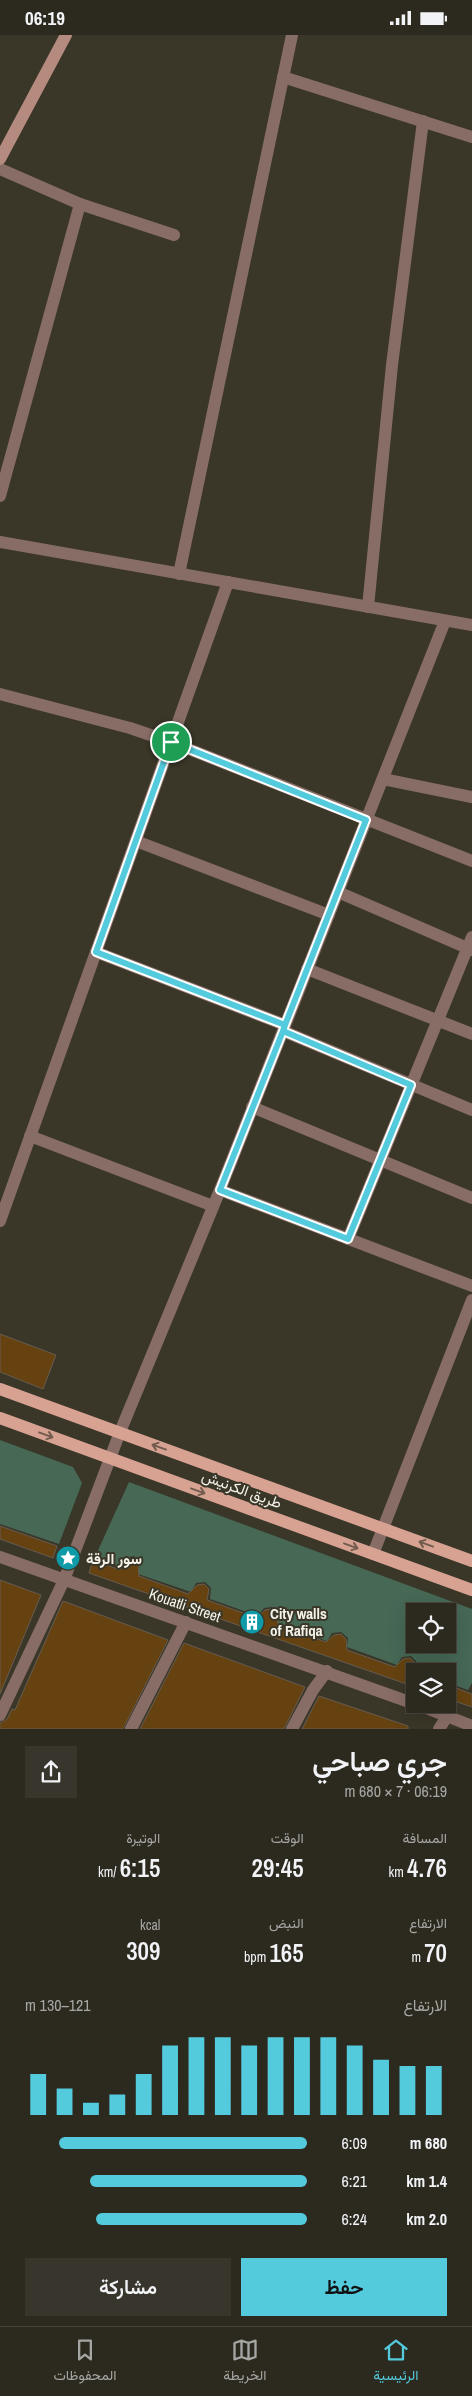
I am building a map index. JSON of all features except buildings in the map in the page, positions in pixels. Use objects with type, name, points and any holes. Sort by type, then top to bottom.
[{"type":"main road","points":[[0,159],[66,35]]},
{"type":"main road","name":"طريق الكرنيش","points":[[0,1389],[472,1561]]},
{"type":"main road","name":"طريق الكرنيش","points":[[0,1418],[472,1590]]},
{"type":"street","points":[[179,574],[292,35]]},
{"type":"street","points":[[283,77],[472,137]]},
{"type":"street","points":[[368,607],[392,365],[423,121]]},
{"type":"street","points":[[0,169],[80,204],[174,235]]},
{"type":"street","points":[[0,497],[80,204]]},
{"type":"street","points":[[0,542],[472,625]]},
{"type":"street","points":[[0,1221],[228,582]]},
{"type":"street","points":[[0,1715],[64,1581],[120,1432],[220,1190],[445,621]]},
{"type":"street","points":[[0,694],[130,728],[171,742],[472,861]]},
{"type":"street","points":[[383,779],[472,797]]},
{"type":"street","points":[[136,841],[329,915]]},
{"type":"street","points":[[338,892],[470,945],[348,1239]]},
{"type":"street","points":[[96,952],[284,1028],[472,1110]]},
{"type":"street","points":[[307,969],[472,1034]]},
{"type":"street","points":[[252,1107],[472,1198]]},
{"type":"street","points":[[30,1136],[213,1206]]},
{"type":"street","points":[[220,1190],[472,1286]]},
{"type":"street","points":[[373,1554],[472,1300]]},
{"type":"street","name":"Kouatli Street","points":[[0,1557],[64,1581],[327,1671],[406,1701]]},
{"type":"street","points":[[130,1729],[186,1622]]},
{"type":"street","points":[[292,1729],[313,1690],[327,1671]]},
{"type":"street","name":"Kouatli Street","points":[[442,1713],[472,1726]]},
{"type":"street","points":[[439,1729],[448,1715]]},
{"type":"green space","points":[[0,1440],[73,1467],[82,1483],[59,1544],[0,1524]]},
{"type":"green space","points":[[129,1482],[456,1603],[406,1603],[406,1653],[456,1653],[456,1603],[472,1609],[472,1683],[468,1690],[456,1686],[456,1663],[417,1663],[411,1656],[402,1657],[397,1665],[347,1647],[348,1638],[341,1632],[332,1633],[327,1641],[278,1623],[279,1613],[272,1607],[264,1608],[258,1616],[210,1599],[211,1588],[205,1582],[196,1583],[191,1592],[138,1574],[140,1563],[134,1556],[124,1558],[119,1567],[95,1557]]},
{"type":"place","name":"سور الرقة","points":[[68,1558]]},
{"type":"place","name":"City walls of Rafiqa","points":[[252,1622]]},
{"type":"route","points":[[171,742],[366,820],[283,1031],[411,1085],[348,1239],[220,1190],[285,1025],[96,952],[171,742]]}]
